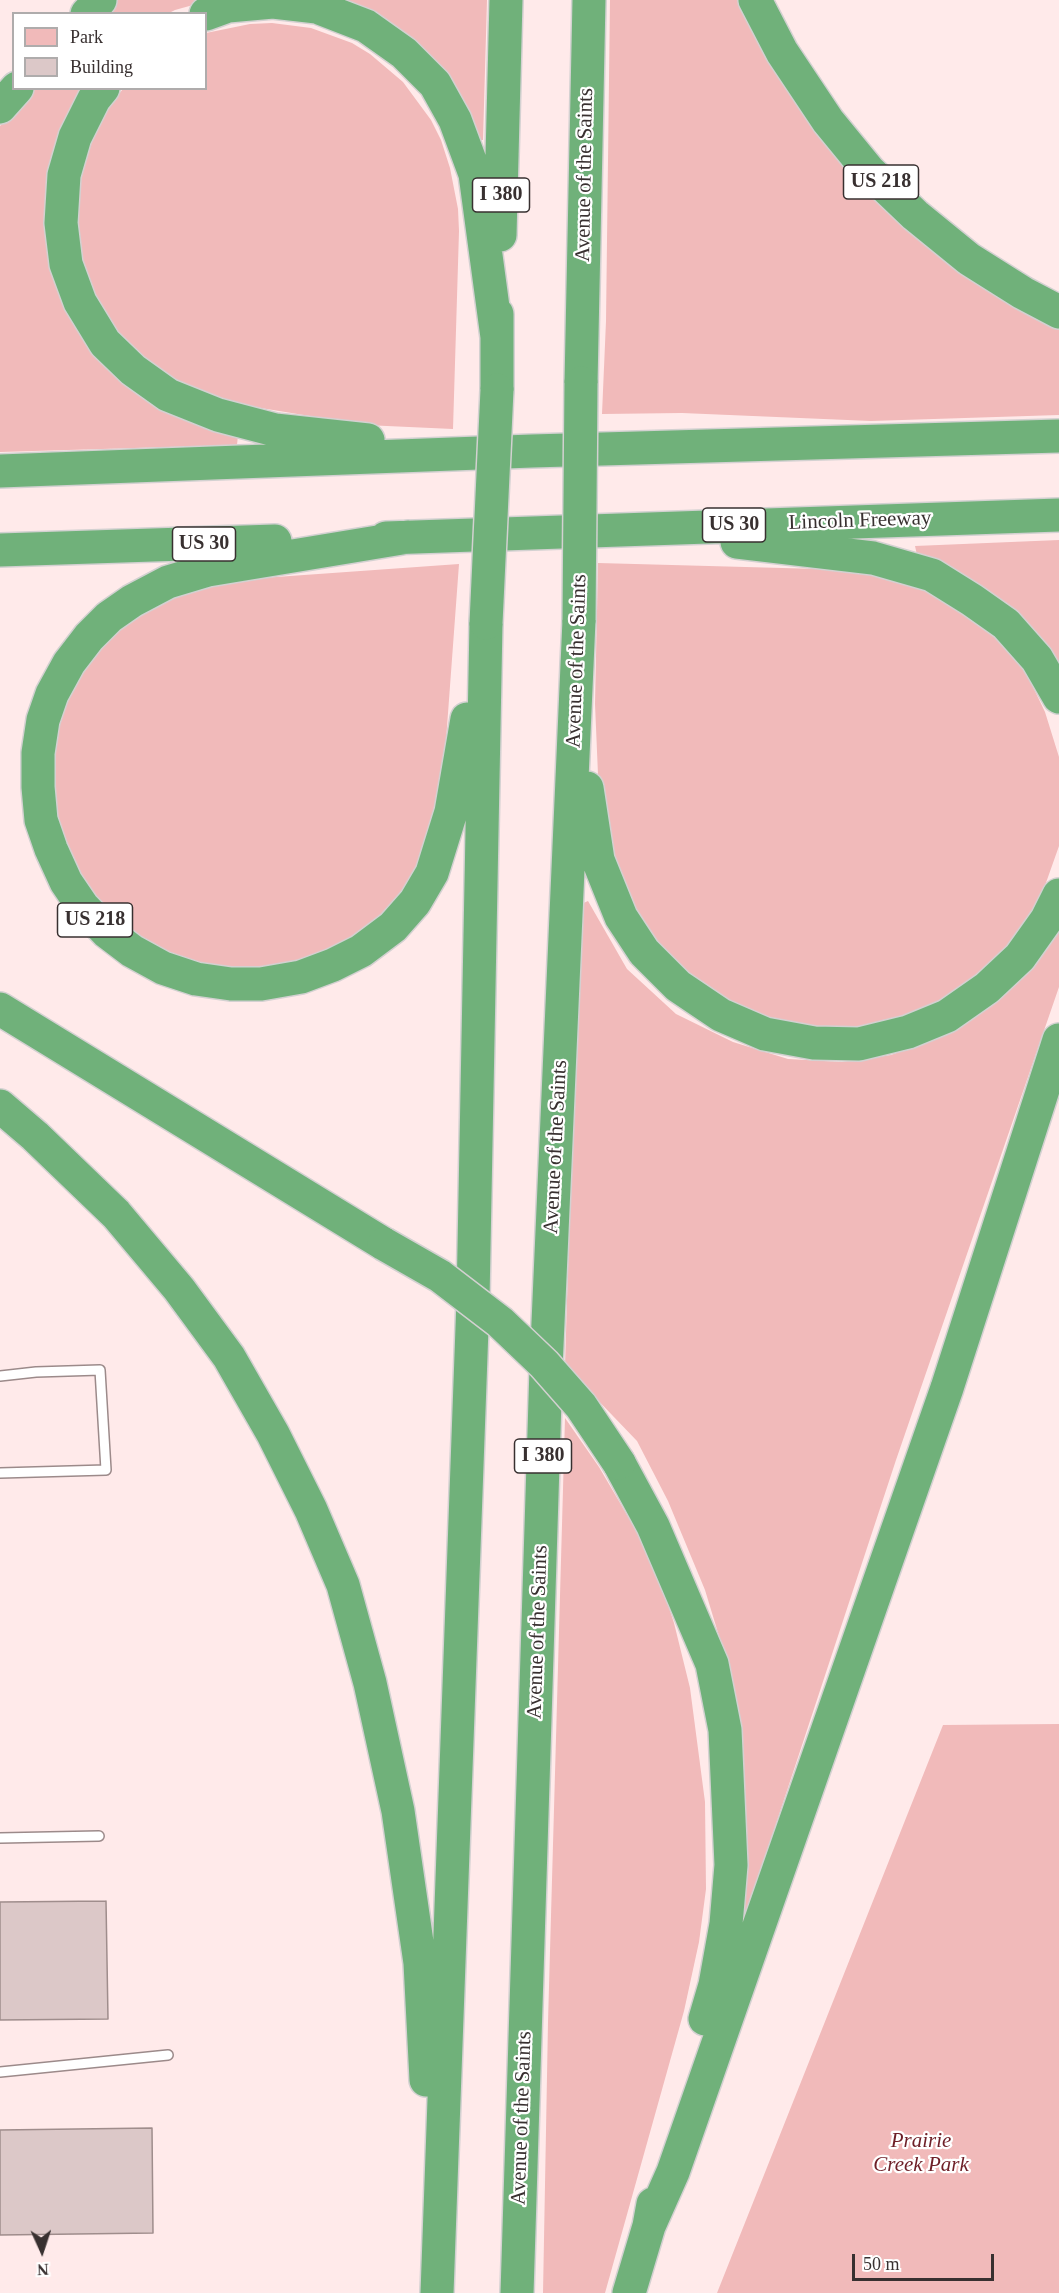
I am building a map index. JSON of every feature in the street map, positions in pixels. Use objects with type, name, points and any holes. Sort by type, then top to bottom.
[{"type":"highway","points":[[89,12],[100,0]]},
{"type":"highway","name":"I 380","points":[[437,2293],[473,1300],[486,623],[497,390],[506,0]]},
{"type":"highway","name":"Avenue of the Saints","points":[[517,2293],[546,1368],[579,620],[581,383],[589,0]]},
{"type":"highway","name":"US 218","points":[[755,0],[782,52],[828,121],[869,171],[915,215],[969,259],[1023,293],[1059,312]]},
{"type":"highway","points":[[207,14],[228,6],[273,2],[318,7],[366,26],[404,52],[435,84],[455,120],[475,174],[497,337]]},
{"type":"highway","points":[[0,107],[15,90]]},
{"type":"highway","points":[[101,90],[94,99],[75,137],[64,175],[61,223],[66,264],[80,302],[105,343],[134,370],[168,395],[218,415],[275,429],[358,440],[532,451]]},
{"type":"highway","points":[[0,471],[532,451],[1059,436]]},
{"type":"highway","name":"Lincoln Freeway","points":[[408,537],[1059,515]]},
{"type":"highway","points":[[627,529],[873,558],[932,575],[1006,624],[1036,659],[1059,698]]},
{"type":"highway","name":"US 218","points":[[408,537],[208,570],[168,582],[109,616],[89,637],[69,663],[52,694],[43,720],[38,753],[41,820],[66,882],[83,907],[107,932],[132,951],[163,968],[196,979],[231,984],[261,984],[301,977],[361,951],[393,927],[415,902],[432,873],[451,812],[486,623]]},
{"type":"highway","name":"US 30","points":[[0,550],[408,537]]},
{"type":"highway","points":[[579,620],[588,801],[598,860],[621,917],[644,952],[678,987],[721,1014],[765,1035],[814,1043],[859,1044],[908,1032],[947,1016],[987,988],[1020,957],[1047,920],[1059,895]]},
{"type":"highway","points":[[0,1009],[384,1245],[440,1276],[501,1322],[544,1364],[581,1406],[619,1463],[653,1526],[712,1664],[725,1730],[730,1800],[731,1865],[726,1924],[715,1985],[660,2167],[649,2226]]},
{"type":"highway","points":[[628,2293],[649,2226],[673,2172],[947,1388],[1059,1040]]},
{"type":"highway","points":[[0,1106],[36,1136],[116,1214],[178,1289],[229,1357],[273,1434],[311,1510],[343,1585],[370,1683],[400,1823],[420,1963],[428,2117],[438,2228]]},
{"type":"lane","points":[[0,1376],[36,1372],[100,1370],[106,1470],[0,1473]]},
{"type":"lane","points":[[0,1838],[99,1836]]},
{"type":"lane","points":[[0,2072],[168,2055]]},
{"type":"green space","points":[[118,0],[211,0],[171,12],[107,12]]},
{"type":"green space","points":[[328,0],[487,0],[483,140],[476,140]]},
{"type":"green space","points":[[610,0],[741,0],[787,88],[1030,314],[1059,329],[1059,415],[871,421],[682,413],[602,414],[606,321]]},
{"type":"green space","points":[[272,23],[311,28],[352,43],[370,54],[403,82],[431,120],[441,140],[450,168],[458,209],[453,429],[365,425],[224,402],[158,373],[115,331],[103,313],[88,279],[76,236],[74,207],[82,163],[94,134],[108,107],[122,90],[207,90],[207,33],[250,24]]},
{"type":"green space","points":[[34,90],[83,90],[72,107],[50,166],[65,303],[238,435],[237,445],[0,452],[0,126]]},
{"type":"green space","points":[[1059,540],[1059,670],[1004,604],[967,577],[917,555],[915,546]]},
{"type":"green space","points":[[598,563],[856,570],[916,584],[956,605],[998,639],[1024,668],[1045,712],[1059,757],[1059,846],[1036,911],[1017,943],[947,1003],[876,1029],[781,1026],[688,985],[632,920],[600,822],[595,704]]},
{"type":"green space","points":[[459,564],[441,808],[409,887],[378,922],[304,965],[224,973],[145,948],[80,887],[54,823],[49,747],[64,700],[86,664],[117,627],[189,590],[248,579]]},
{"type":"green space","points":[[588,901],[627,969],[676,1014],[733,1042],[788,1059],[842,1062],[891,1055],[937,1038],[978,1015],[1014,984],[1059,922],[1059,987],[896,1460],[746,1915],[741,1914],[729,1669],[705,1590],[668,1501],[637,1441],[565,1366],[579,905]]},
{"type":"green space","points":[[565,1418],[599,1467],[654,1561],[674,1623],[690,1688],[705,1802],[706,1889],[699,1942],[684,2011],[605,2293],[543,2293],[548,2022]]},
{"type":"green space","name":"Prairie Creek Park","points":[[1059,1724],[1059,2293],[717,2293],[943,1725]]},
{"type":"building","points":[[106,1901],[108,2019],[0,2020],[0,1902]]},
{"type":"building","points":[[152,2128],[153,2233],[0,2235],[0,2130]]}]
